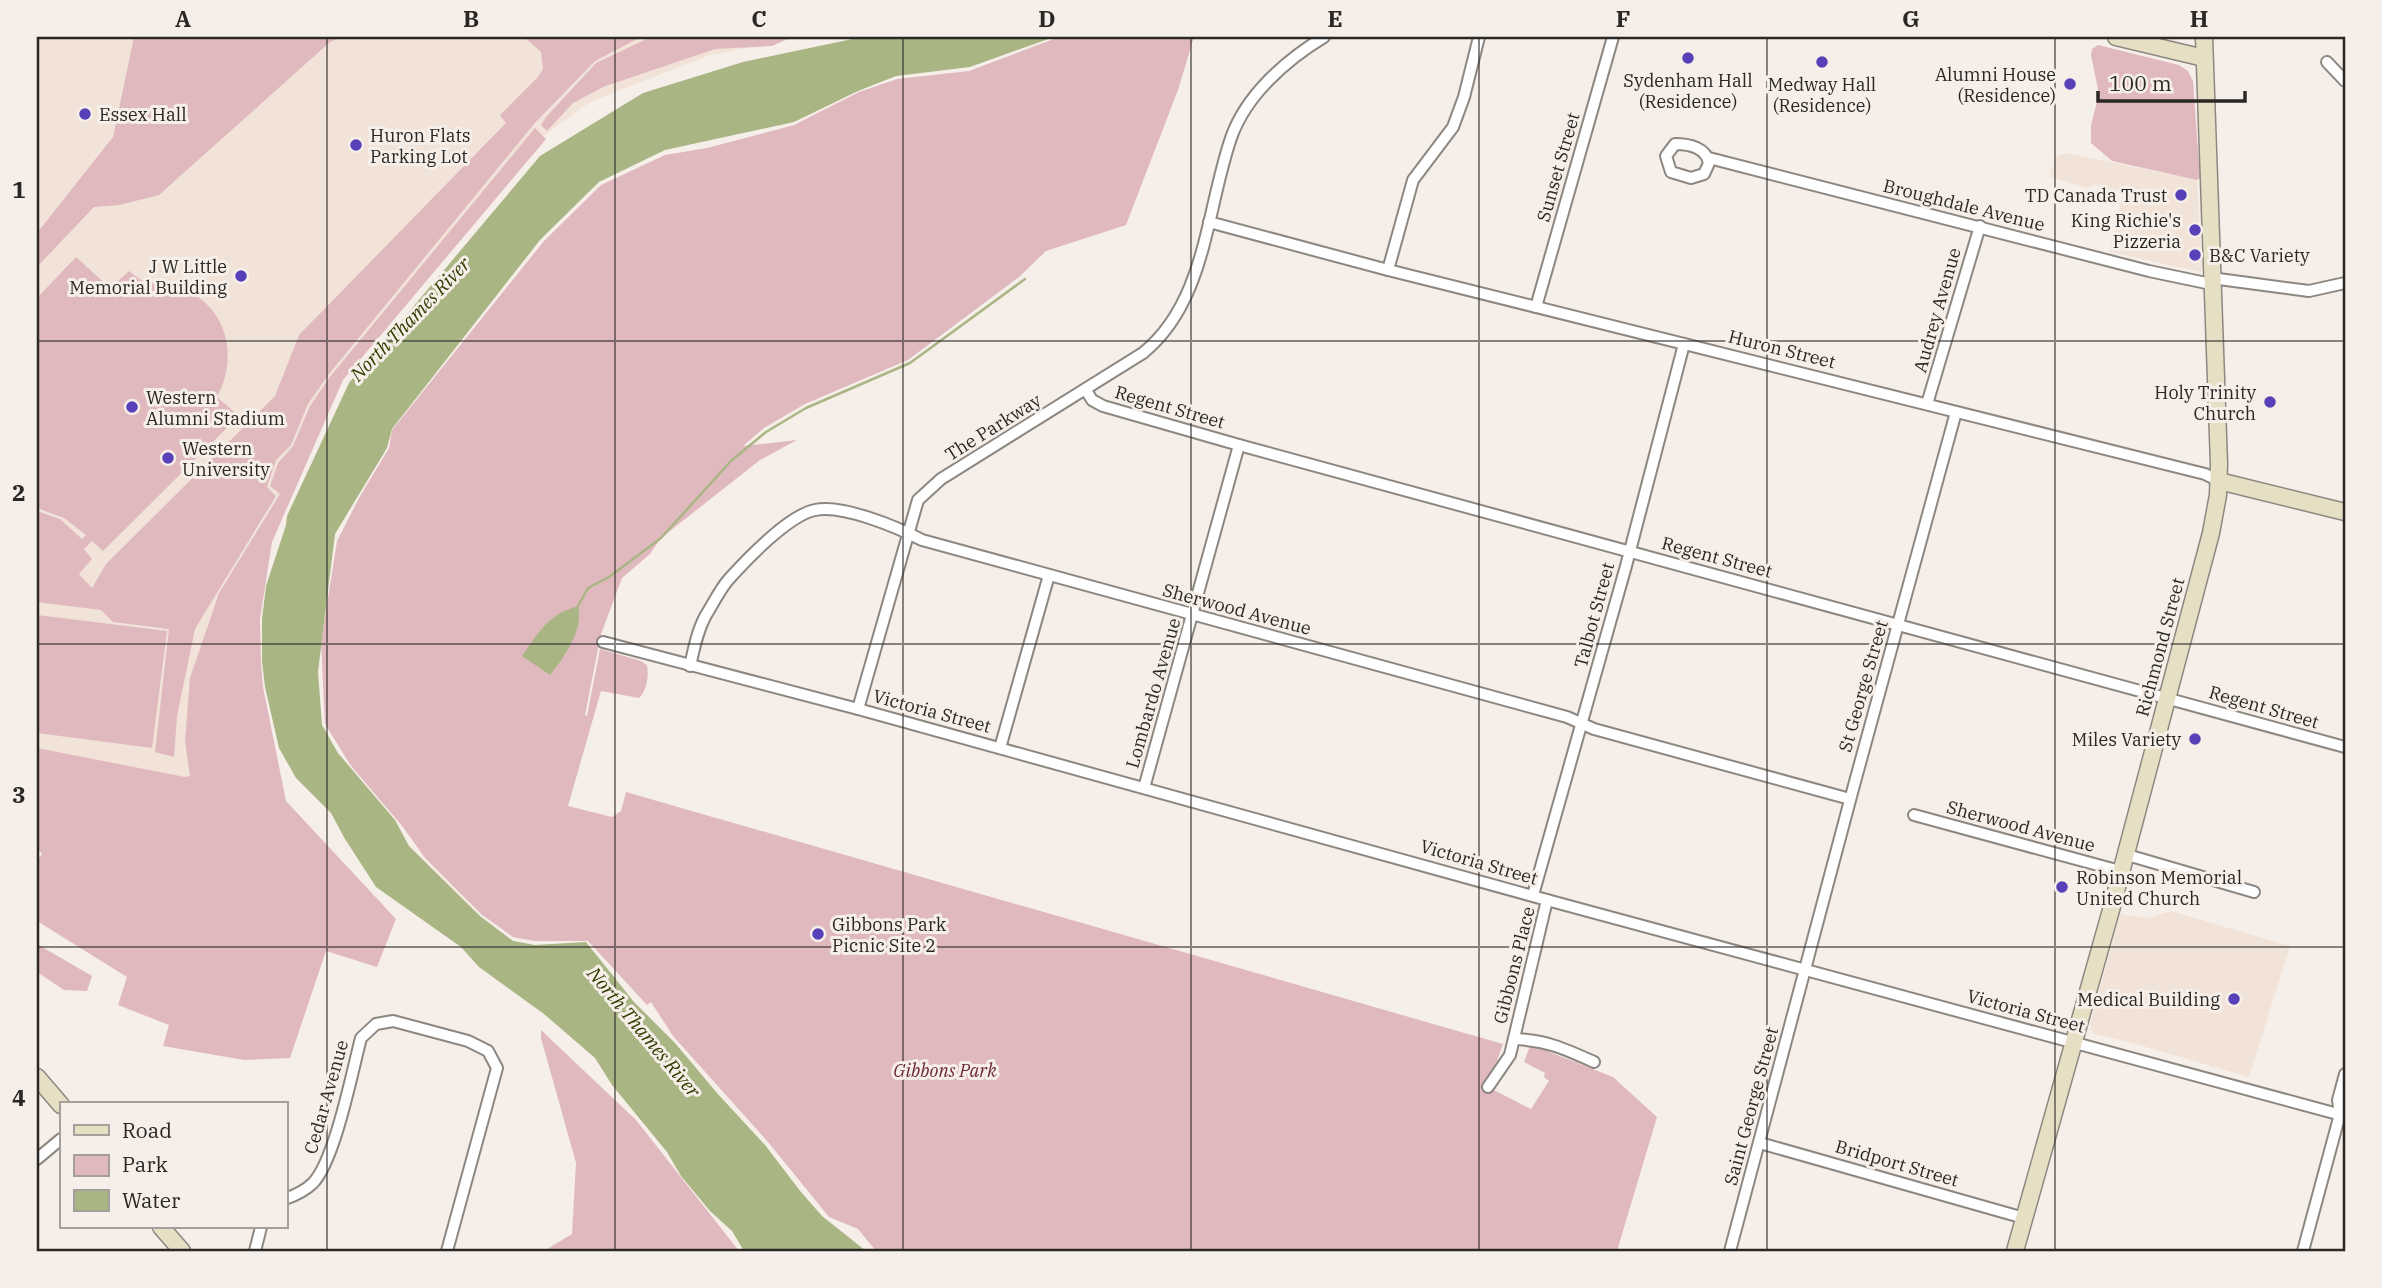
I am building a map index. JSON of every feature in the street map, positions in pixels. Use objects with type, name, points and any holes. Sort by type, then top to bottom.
[{"type":"main road","points":[[2116,37],[2204,58]]},
{"type":"main road","name":"Richmond Street","points":[[2015,1251],[2211,533],[2219,481],[2204,37]]},
{"type":"main road","name":"Huron Street","points":[[2219,481],[2345,512]]},
{"type":"main road","points":[[37,1077],[60,1104]]},
{"type":"main road","points":[[162,1228],[182,1251]]},
{"type":"street","name":"The Parkway","points":[[858,709],[915,506],[927,489],[1086,390],[1154,344],[1175,319],[1188,293],[1231,136],[1264,85],[1287,62],[1324,37]]},
{"type":"street","points":[[1388,270],[1413,180],[1453,127],[1464,97],[1479,37]]},
{"type":"street","name":"Sunset Street","points":[[1536,307],[1614,37]]},
{"type":"street","points":[[2327,62],[2345,81]]},
{"type":"street","name":"Broughdale Avenue","points":[[1709,158],[2149,271],[2211,281],[2309,291],[2345,284]]},
{"type":"street","name":"Huron Street","points":[[1209,220],[1388,270],[2205,474],[2219,481]]},
{"type":"street","name":"Audrey Avenue","points":[[1927,404],[1980,226]]},
{"type":"street","name":"Talbot Street","points":[[1533,895],[1684,344]]},
{"type":"street","name":"Regent Street","points":[[1086,390],[1092,400],[1103,406],[1239,445],[2345,747]]},
{"type":"street","name":"St George Street","points":[[1805,970],[1956,412]]},
{"type":"street","name":"Lombardo Avenue","points":[[1144,788],[1239,445]]},
{"type":"street","name":"Sherwood Avenue","points":[[690,666],[698,633],[727,581],[792,519],[814,510],[829,509],[892,525],[922,540],[1567,717],[1594,729],[1850,799]]},
{"type":"street","points":[[1000,748],[1049,575]]},
{"type":"street","name":"Victoria Street","points":[[603,642],[858,709],[1805,970],[2344,1113]]},
{"type":"street","name":"Sherwood Avenue","points":[[1914,815],[2120,871]]},
{"type":"street","points":[[2124,855],[2254,892]]},
{"type":"street","name":"Gibbons Place","points":[[1488,1087],[1506,1063],[1514,1039],[1548,900]]},
{"type":"street","name":"Saint George Street","points":[[1730,1251],[1805,970]]},
{"type":"street","name":"Cedar Avenue","points":[[287,1198],[299,1194],[314,1182],[328,1161],[361,1038],[376,1024],[393,1021],[468,1041],[488,1051],[497,1069],[447,1251]]},
{"type":"street","name":"Gibbons Place","points":[[1514,1039],[1539,1040],[1594,1062]]},
{"type":"street","points":[[2303,1251],[2344,1113],[2338,1100],[2345,1074]]},
{"type":"street","points":[[37,1159],[60,1140]]},
{"type":"street","name":"Bridport Street","points":[[1760,1143],[2024,1218]]},
{"type":"street","points":[[254,1251],[261,1228]]},
{"type":"shaded area","name":"Western University","points":[[37,37],[804,37],[710,55],[590,102],[533,144],[325,399],[274,516],[253,650],[275,796],[37,754]]},
{"type":"shaded area","points":[[2066,153],[2197,180],[2202,272],[2109,252],[2123,192],[2094,185],[2088,188],[2050,177],[2055,157]]},
{"type":"shaded area","points":[[2171,911],[2290,946],[2249,1077],[2094,1034],[2090,1026],[2120,914],[2148,918]]},
{"type":"green space","points":[[134,37],[342,37],[330,42],[159,195],[119,205],[94,207],[37,267],[37,233],[113,137]]},
{"type":"green space","points":[[524,37],[641,37],[595,61],[534,124],[329,374],[308,404],[291,445],[276,460],[267,487],[276,496],[195,629],[177,716],[174,757],[155,752],[169,629],[113,622],[101,610],[37,602],[37,511],[60,519],[82,539],[86,535],[64,518],[37,508],[37,298],[76,257],[110,288],[129,271],[145,281],[189,290],[212,310],[224,333],[227,346],[226,372],[217,397],[239,416],[103,551],[92,541],[84,549],[92,559],[79,574],[92,588],[106,564],[275,396],[299,335],[506,123],[500,115],[543,69],[541,52]]},
{"type":"green space","points":[[651,37],[792,37],[772,46],[715,49],[603,87],[573,103],[547,131],[541,125],[596,63]]},
{"type":"green space","name":"Gibbons Park","points":[[1059,37],[1194,37],[1178,90],[1126,225],[1046,251],[1019,277],[908,360],[805,404],[764,428],[743,446],[797,440],[760,460],[661,538],[650,554],[622,578],[601,634],[585,715],[587,716],[600,649],[647,665],[647,683],[639,698],[601,691],[568,806],[612,817],[621,811],[626,792],[1503,1044],[1488,1087],[1531,1109],[1549,1081],[1544,1077],[1545,1073],[1524,1062],[1530,1046],[1613,1077],[1657,1117],[1617,1251],[876,1251],[858,1229],[829,1217],[768,1142],[673,1036],[651,1002],[647,1005],[588,941],[534,941],[513,937],[481,914],[425,858],[403,827],[351,766],[325,724],[321,643],[337,541],[389,448],[392,430],[544,241],[601,185],[665,155],[707,148],[794,125],[859,92],[897,79],[969,71]]},
{"type":"green space","points":[[2098,45],[2179,65],[2188,71],[2193,81],[2200,178],[2197,180],[2112,161],[2091,143],[2091,125],[2099,94],[2091,55],[2092,49]]},
{"type":"green space","points":[[535,128],[546,139],[343,380],[272,542],[260,619],[261,662],[263,687],[286,801],[396,919],[377,967],[326,951],[290,1058],[244,1060],[163,1046],[169,1025],[118,1005],[127,977],[37,921],[37,860],[42,854],[37,848],[37,748],[190,776],[185,741],[190,678],[219,593],[280,494],[270,486],[278,463],[293,446],[310,406],[329,378]]},
{"type":"green space","points":[[37,615],[167,631],[152,748],[37,733]]},
{"type":"green space","points":[[37,944],[92,976],[87,991],[64,990],[37,972]]},
{"type":"green space","points":[[541,1030],[636,1120],[739,1251],[544,1251],[572,1234],[576,1163]]},
{"type":"water","name":"North Thames River","points":[[862,37],[1054,37],[970,67],[896,76],[794,122],[665,150],[599,182],[540,240],[392,429],[387,448],[335,534],[318,672],[322,725],[338,753],[395,820],[409,846],[480,916],[513,941],[535,945],[586,942],[634,1002],[675,1043],[765,1145],[822,1216],[866,1251],[744,1251],[732,1231],[710,1211],[681,1176],[667,1152],[612,1085],[595,1058],[544,1014],[479,967],[461,947],[376,887],[331,813],[296,778],[279,748],[265,687],[262,619],[266,586],[287,516],[349,383],[540,156],[643,93],[743,62]]},
{"type":"water","points":[[578,606],[575,634],[567,652],[550,675],[522,656],[551,619]]},
{"type":"waterway","points":[[578,606],[588,588],[609,577],[661,538],[731,461],[766,432],[806,408],[910,363],[1025,279]]},
{"type":"place","name":"Sydenham Hall (Residence)","points":[[1688,58]]},
{"type":"place","name":"Medway Hall (Residence)","points":[[1822,62]]},
{"type":"place","name":"Alumni House (Residence)","points":[[2070,84]]},
{"type":"place","name":"Essex Hall","points":[[85,114]]},
{"type":"place","name":"Huron Flats Parking Lot","points":[[356,145]]},
{"type":"place","name":"TD Canada Trust","points":[[2181,195]]},
{"type":"place","name":"King Richie's Pizzeria","points":[[2195,230]]},
{"type":"place","name":"B&C Variety","points":[[2195,255]]},
{"type":"place","name":"J W Little Memorial Building","points":[[241,276]]},
{"type":"place","name":"Holy Trinity Church","points":[[2270,402]]},
{"type":"place","name":"Western Alumni Stadium","points":[[132,407]]},
{"type":"place","name":"Western University","points":[[168,458]]},
{"type":"place","name":"Miles Variety","points":[[2195,739]]},
{"type":"place","name":"Robinson Memorial United Church","points":[[2062,887]]},
{"type":"place","name":"Gibbons Park Picnic Site 2","points":[[818,934]]},
{"type":"place","name":"Medical Building","points":[[2234,999]]}]
